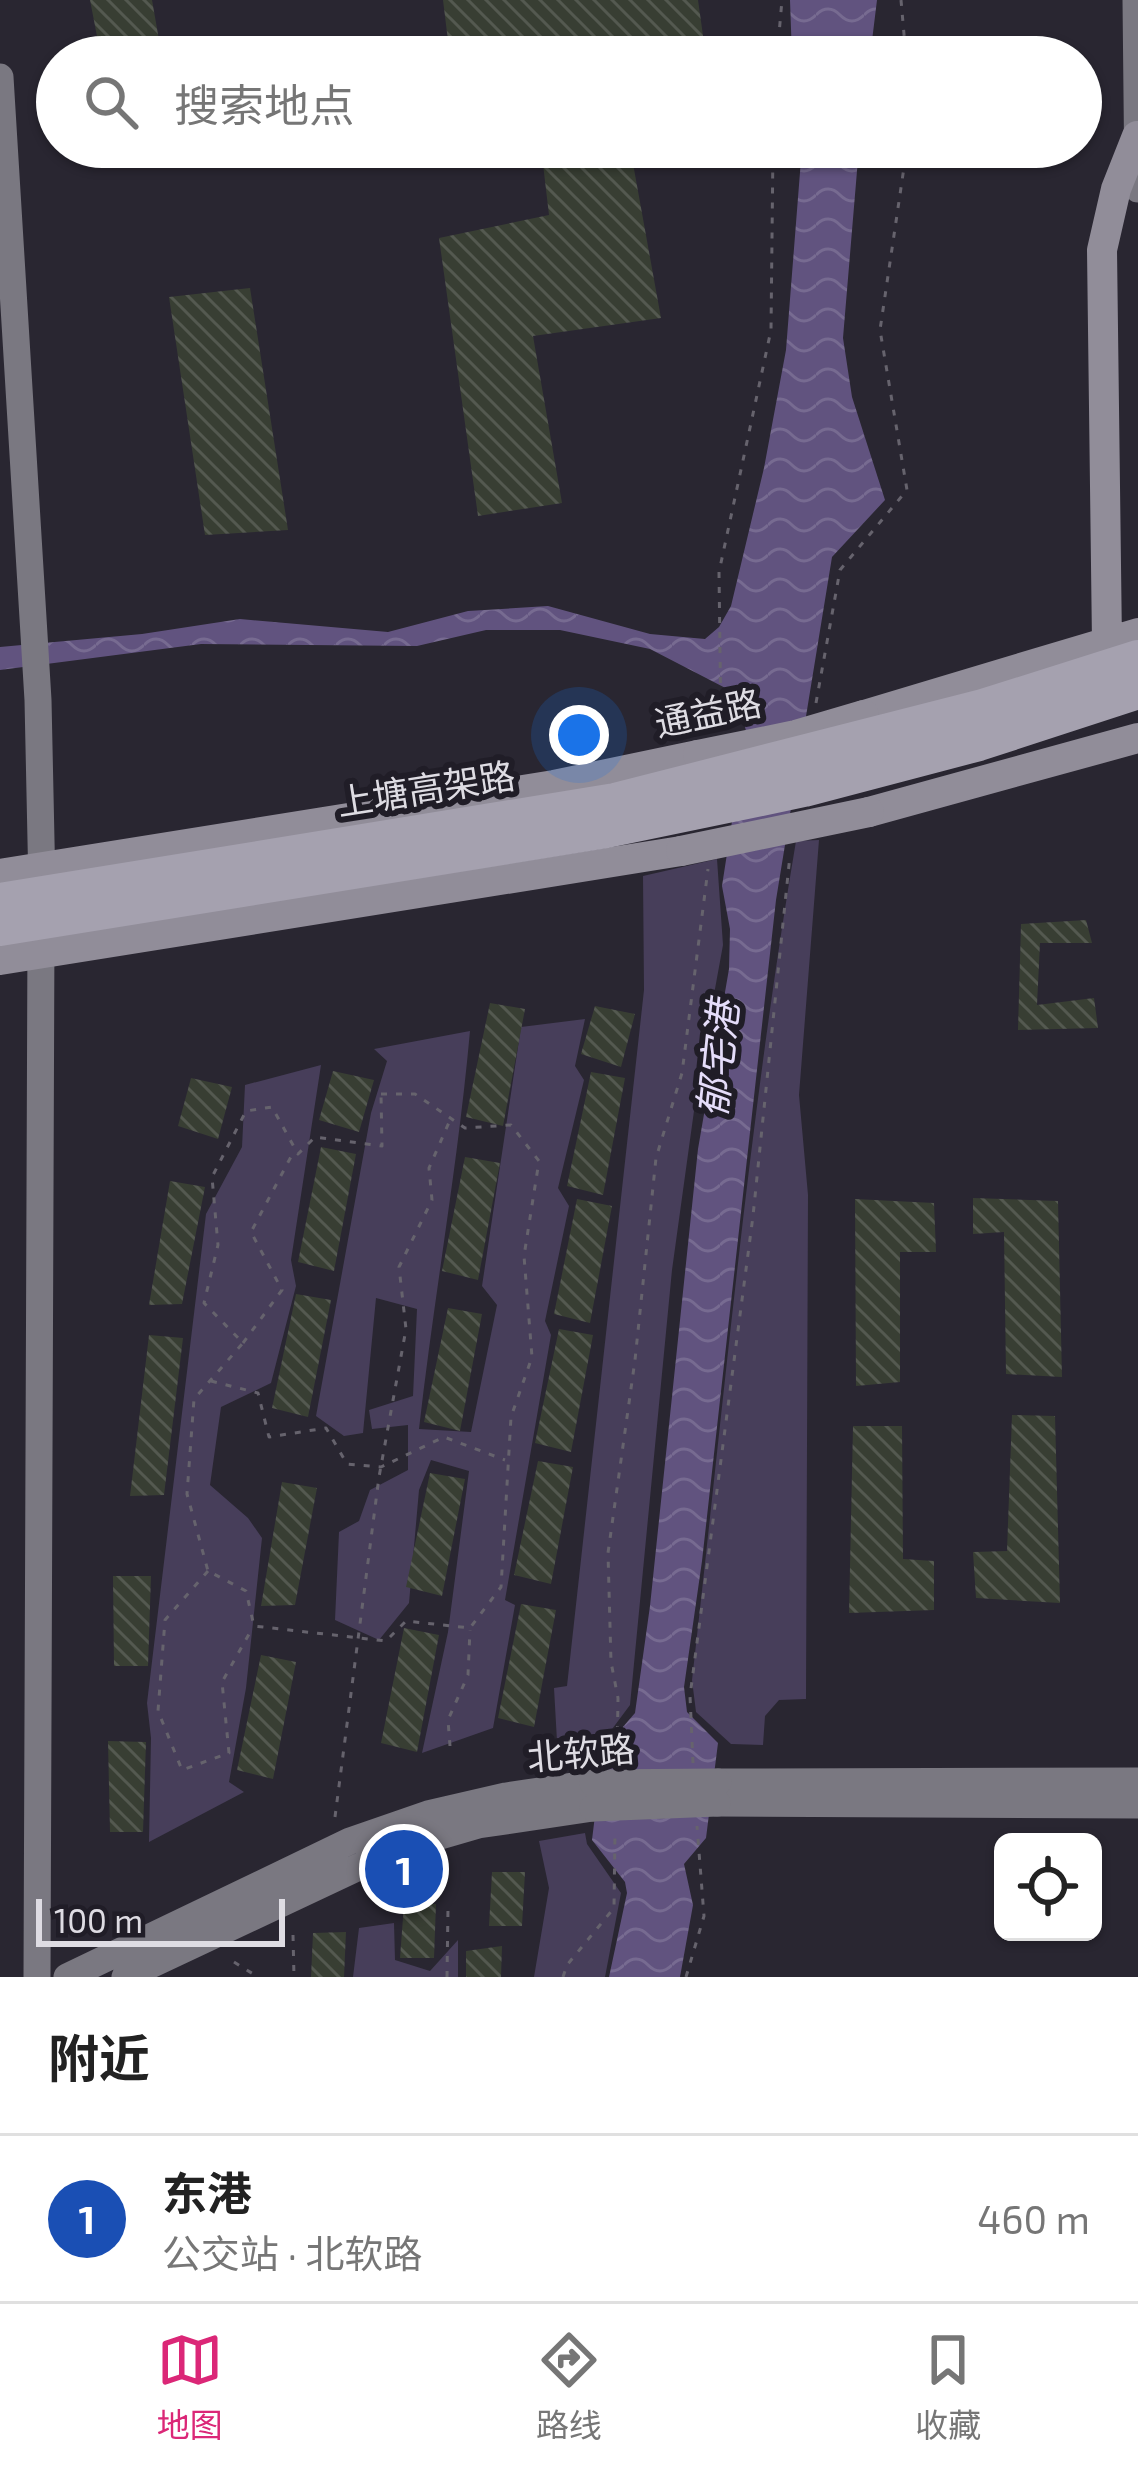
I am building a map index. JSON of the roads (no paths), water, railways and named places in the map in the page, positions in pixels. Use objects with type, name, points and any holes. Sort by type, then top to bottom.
[{"type":"highway","name":"上塘高架路","points":[[0,901],[615,800],[983,707],[1122,651]]},
{"type":"highway","name":"上塘高架路","points":[[0,928],[628,826],[913,760],[1138,692]]},
{"type":"main road","points":[[1122,651],[1102,250],[1116,189],[1137,136]]},
{"type":"main road","name":"通益路","points":[[0,874],[554,785],[709,746],[796,735],[1122,651],[1138,633]]},
{"type":"main road","points":[[0,960],[681,850],[869,812],[1138,738]]},
{"type":"street","points":[[1136,0],[1138,189]]},
{"type":"street","points":[[0,77],[38,700],[42,868],[37,1977]]},
{"type":"street","name":"北软路","points":[[710,1800],[1138,1781]]},
{"type":"street","name":"北软路","points":[[124,1977],[399,1848],[605,1793]]},
{"type":"street","name":"北软路","points":[[67,1977],[350,1841],[428,1814],[506,1796],[605,1793],[710,1800],[1138,1805]]},
{"type":"water","points":[[790,0],[877,0],[873,36],[791,36]]},
{"type":"water","name":"郁宅港","points":[[800,168],[857,168],[843,338],[852,397],[885,500],[832,557],[776,900],[684,1687],[687,1712],[718,1743],[706,1838],[684,1864],[693,1905],[680,1977],[609,1977],[627,1893],[625,1882],[592,1840],[603,1750],[635,1713],[650,1606],[698,1149],[729,969],[730,929],[722,886],[746,731],[737,694],[650,649],[560,630],[486,630],[417,646],[201,644],[0,670],[0,647],[240,619],[388,632],[468,611],[548,606],[650,634],[705,639],[731,606],[786,350]]},
{"type":"place","name":"东港","points":[[404,1869]]}]
